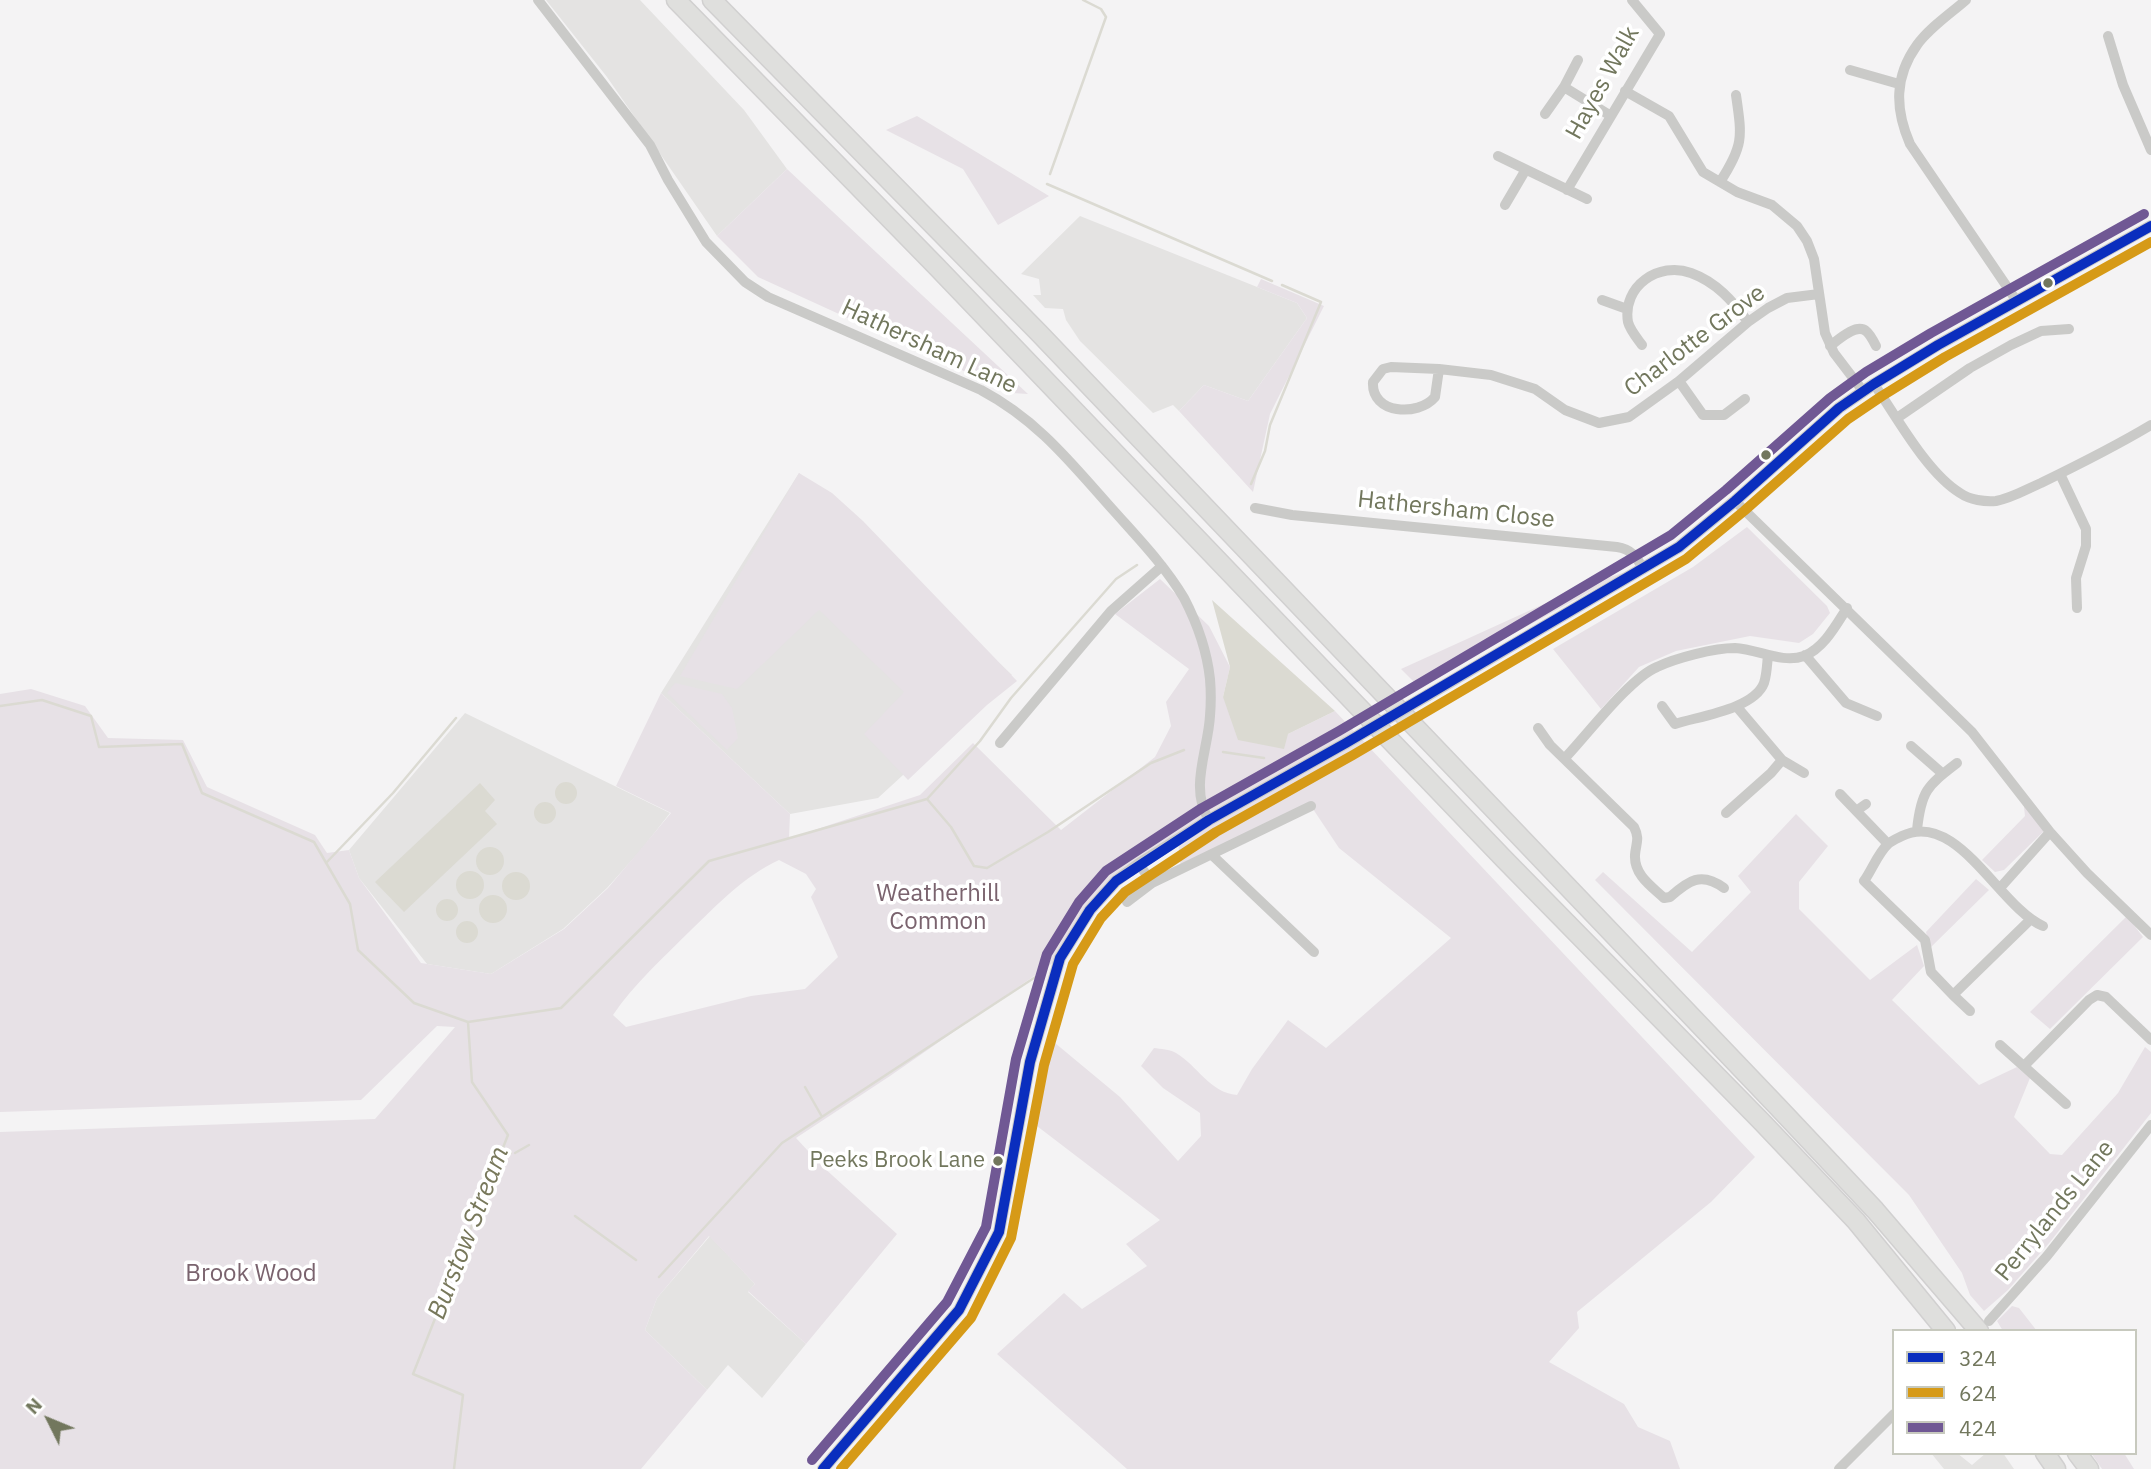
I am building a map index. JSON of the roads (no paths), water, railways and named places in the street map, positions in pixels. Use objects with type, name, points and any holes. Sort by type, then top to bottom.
[{"type":"highway","points":[[676,0],[955,285],[1504,859],[1761,1121],[1856,1221],[1944,1329]]},
{"type":"highway","points":[[712,0],[1039,333],[1984,1326]]},
{"type":"highway","points":[[2079,1455],[2090,1469]]},
{"type":"street","name":"Hathersham Lane","points":[[538,0],[650,145],[706,242],[744,282],[768,297],[981,390],[1007,404],[1053,444],[1162,566],[1184,599],[1203,641],[1210,718],[1200,791],[1201,802],[1209,820]]},
{"type":"street","name":"Hayes Walk","points":[[1567,190],[1660,34],[1632,0]]},
{"type":"street","points":[[1966,0],[1918,44],[1899,84],[1902,124],[1910,144],[2016,300]]},
{"type":"street","points":[[2108,36],[2123,85],[2151,149]]},
{"type":"street","points":[[1545,114],[1578,60]]},
{"type":"street","points":[[1850,70],[1899,84]]},
{"type":"street","points":[[1563,87],[1611,116]]},
{"type":"street","points":[[1625,92],[1669,116],[1703,172],[1737,192],[1772,205],[1797,226],[1814,259],[1825,333],[1830,346],[1897,418],[1944,482],[1962,495],[1995,501],[2011,497],[2151,425]]},
{"type":"street","points":[[1720,182],[1732,163],[1742,136],[1736,95]]},
{"type":"street","points":[[1498,156],[1587,200]]},
{"type":"street","points":[[1506,205],[1525,171]]},
{"type":"street","points":[[822,1469],[959,1310],[999,1231],[1030,1062],[1060,958],[1090,910],[1116,881],[1209,820],[1346,743],[1679,547],[1735,501],[1821,423],[1868,387],[2016,300],[2151,226]]},
{"type":"street","points":[[1642,345],[1628,325],[1627,309],[1646,276],[1667,269],[1690,272],[1711,283],[1732,299],[1748,322]]},
{"type":"street","name":"Charlotte Grove","points":[[1439,369],[1435,397],[1423,408],[1415,410],[1389,407],[1375,398],[1373,382],[1383,369],[1439,369],[1491,375],[1535,389],[1565,410],[1599,423],[1629,416],[1679,381],[1748,322],[1787,298],[1819,293]]},
{"type":"street","points":[[1602,300],[1627,309]]},
{"type":"street","points":[[1830,346],[1860,329],[1866,331],[1876,345]]},
{"type":"street","points":[[1897,418],[1970,368],[2011,345],[2041,331],[2069,329]]},
{"type":"street","points":[[1679,381],[1703,415],[1724,415],[1745,399]]},
{"type":"street","points":[[2060,474],[2086,529],[2087,545],[2076,578],[2077,608]]},
{"type":"street","points":[[1735,501],[1972,732],[2050,832],[2087,873],[2149,927]]},
{"type":"street","name":"Hathersham Close","points":[[1255,508],[1292,515],[1626,548],[1633,553],[1643,569]]},
{"type":"street","points":[[1000,743],[1111,611],[1162,566]]},
{"type":"street","points":[[1565,758],[1636,681],[1654,668],[1724,649],[1794,658],[1805,655],[1821,645],[1847,608]]},
{"type":"street","points":[[1662,706],[1675,724],[1737,707],[1751,700],[1763,685],[1768,655]]},
{"type":"street","points":[[1805,655],[1846,703],[1877,716]]},
{"type":"street","points":[[1737,707],[1782,760],[1804,773]]},
{"type":"street","points":[[1538,728],[1549,745],[1634,827],[1639,836],[1635,855],[1637,868],[1641,877],[1664,898],[1670,897],[1682,884],[1700,879],[1715,882],[1724,888]]},
{"type":"street","points":[[1911,746],[1943,774]]},
{"type":"street","points":[[1726,813],[1782,760]]},
{"type":"street","points":[[1917,830],[1919,805],[1925,790],[1957,763]]},
{"type":"street","points":[[1840,794],[1888,844]]},
{"type":"street","points":[[1856,811],[1866,804]]},
{"type":"street","points":[[1126,902],[1152,883],[1311,806]]},
{"type":"street","points":[[1970,1011],[1931,972],[1925,940],[1864,881],[1888,844],[1917,830],[1942,835],[2000,888],[2030,920],[2043,926]]},
{"type":"street","points":[[2000,888],[2050,832]]},
{"type":"street","points":[[1212,855],[1314,952]]},
{"type":"street","points":[[1139,864],[1152,883]]},
{"type":"street","points":[[1953,995],[2030,920]]},
{"type":"street","points":[[2024,1066],[2089,1000],[2098,995],[2106,998],[2151,1040]]},
{"type":"street","points":[[2000,1045],[2066,1104]]},
{"type":"street","name":"Perrylands Lane","points":[[1984,1326],[2048,1256],[2151,1125]]},
{"type":"street","points":[[1839,1469],[1892,1416]]},
{"type":"waterway","points":[[1050,174],[1106,17],[1101,9],[1083,0]]},
{"type":"waterway","points":[[1047,184],[1272,281]]},
{"type":"waterway","points":[[1251,484],[1265,451],[1270,425],[1321,302],[1282,285]]},
{"type":"waterway","points":[[0,706],[42,700],[91,716],[99,747],[182,744],[202,793],[314,842],[350,904],[358,950],[414,1003],[468,1022],[561,1008],[709,861],[927,799],[980,741],[1011,698],[1116,579],[1137,565]]},
{"type":"waterway","points":[[326,863],[393,793],[456,718]]},
{"type":"waterway","points":[[927,799],[951,827],[974,866],[987,868],[1048,832],[1151,763],[1184,750]]},
{"type":"waterway","points":[[1223,752],[1264,758]]},
{"type":"waterway","points":[[659,1277],[782,1143],[1037,976]]},
{"type":"waterway","name":"Burstow Stream","points":[[454,1469],[463,1395],[413,1374],[508,1135],[472,1082],[468,1022]]},
{"type":"waterway","points":[[805,1087],[821,1115]]},
{"type":"waterway","points":[[515,1153],[529,1145]]},
{"type":"waterway","points":[[501,1152],[511,1153]]},
{"type":"waterway","points":[[575,1216],[636,1260]]},
{"type":"place","name":"Peeks Brook Lane","points":[[998,1161]]},
{"type":"park label","name":"Weatherhill Common","points":[[938,908]]},
{"type":"park label","name":"Brook Wood","points":[[251,1274]]}]
